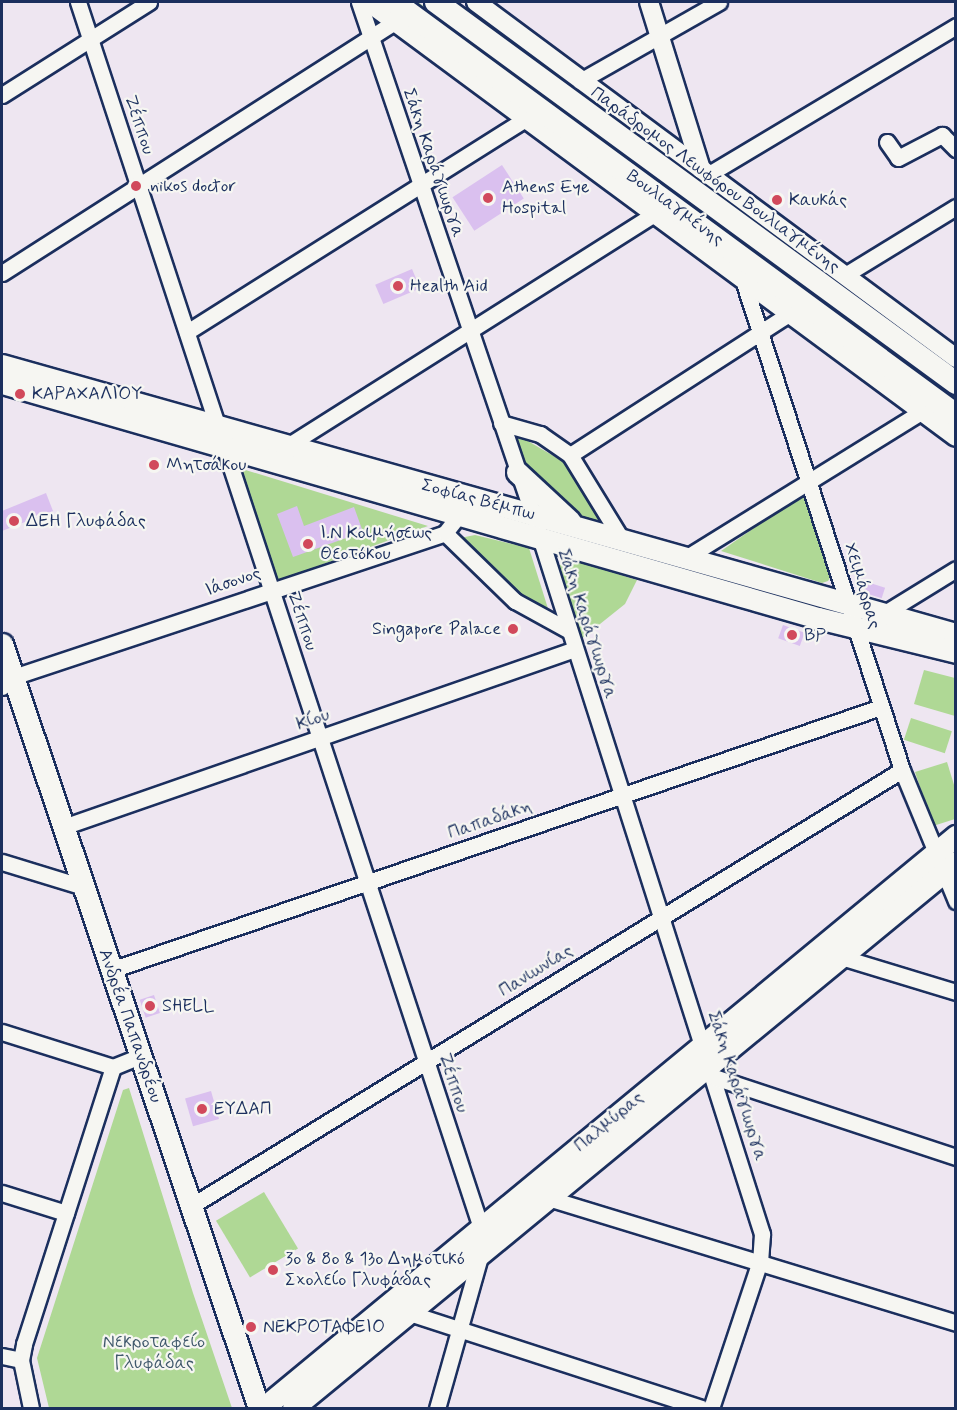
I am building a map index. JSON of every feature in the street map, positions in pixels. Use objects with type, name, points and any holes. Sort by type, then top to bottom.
[{"type":"main road","name":"Βουλιαγμένης","points":[[436,2],[956,382]]},
{"type":"main road","name":"Βουλιαγμένης","points":[[395,11],[956,415]]},
{"type":"main road","name":"Σοφίας Βέμπω","points":[[2,364],[222,439],[459,515],[540,538],[852,617],[880,616],[956,634]]},
{"type":"main road","name":"Σοφίας Βέμπω","points":[[2,383],[222,439],[284,448],[622,540],[956,652]]},
{"type":"main road","points":[[517,472],[550,507],[580,529]]},
{"type":"main road","name":"Ανδρέα Παπανδρέου","points":[[2,644],[7,682],[84,887],[261,1408]]},
{"type":"main road","name":"Παλμύρας","points":[[261,1408],[956,836]]},
{"type":"main road","name":"Παλμύρας","points":[[293,1408],[548,1198],[712,1071],[841,957],[949,867]]},
{"type":"street","name":"Ζέππου","points":[[78,2],[481,1228],[481,1253],[437,1408]]},
{"type":"street","points":[[2,95],[149,2]]},
{"type":"street","name":"Σάκη Καράγιωργα","points":[[359,2],[533,515],[568,630],[712,1071],[762,1234],[760,1261],[711,1408]]},
{"type":"street","points":[[368,2],[395,11],[527,118],[956,437]]},
{"type":"street","name":"Παράδρομος Λεωφόρου Βουλιαγμένης","points":[[476,2],[956,358]]},
{"type":"street","points":[[649,2],[705,172],[956,26]]},
{"type":"street","points":[[580,81],[660,38],[719,2]]},
{"type":"street","points":[[2,273],[369,37],[395,11]]},
{"type":"street","points":[[187,332],[421,189],[527,118]]},
{"type":"street","points":[[887,142],[898,158],[942,135],[956,149]]},
{"type":"street","points":[[845,275],[956,207]]},
{"type":"street","points":[[284,448],[656,213]]},
{"type":"street","name":"Χειμάρρας","points":[[743,279],[902,770],[935,853],[949,867],[956,901]]},
{"type":"street","points":[[570,455],[790,313]]},
{"type":"street","points":[[684,559],[810,485],[923,411]]},
{"type":"street","points":[[501,423],[540,434],[570,455],[622,540]]},
{"type":"street","points":[[459,515],[445,533],[507,595],[568,630]]},
{"type":"street","name":"Ιάσονος","points":[[7,682],[271,590],[445,533]]},
{"type":"street","points":[[880,616],[956,569]]},
{"type":"street","name":"Κίου","points":[[63,827],[575,649]]},
{"type":"street","name":"Παπαδάκη","points":[[111,970],[881,707]]},
{"type":"street","name":"Πανιωνίας","points":[[191,1206],[902,770]]},
{"type":"street","points":[[2,862],[84,887]]},
{"type":"street","points":[[841,957],[956,992]]},
{"type":"street","points":[[2,1032],[112,1066],[141,1056]]},
{"type":"street","points":[[31,1408],[21,1360],[112,1066]]},
{"type":"street","points":[[712,1071],[956,1156]]},
{"type":"street","points":[[2,1193],[66,1214]]},
{"type":"street","points":[[548,1198],[760,1261],[956,1323]]},
{"type":"street","points":[[409,1313],[460,1332],[701,1408]]},
{"type":"street","points":[[2,1356],[21,1360]]},
{"type":"green space","points":[[408,2],[418,2],[955,397],[955,406]]},
{"type":"green space","points":[[514,433],[564,462],[610,527],[575,521],[524,466],[511,435]]},
{"type":"green space","points":[[239,468],[428,526],[277,581]]},
{"type":"green space","points":[[803,494],[808,498],[832,575],[828,581],[822,583],[721,551]]},
{"type":"green space","points":[[475,535],[529,548],[550,615],[493,573],[460,538]]},
{"type":"green space","points":[[566,558],[637,580],[625,604],[580,640],[557,569]]},
{"type":"green space","points":[[924,670],[955,678],[955,716],[914,704]]},
{"type":"green space","points":[[911,718],[952,731],[945,753],[904,740]]},
{"type":"green space","points":[[947,762],[955,788],[955,819],[933,826],[915,772]]},
{"type":"green space","name":"Νεκροταφείο Γλυφάδας","points":[[129,1088],[193,1293],[232,1408],[49,1408],[37,1358],[123,1090]]},
{"type":"green space","points":[[264,1192],[298,1249],[250,1277],[216,1221]]},
{"type":"building","name":"Athens Eye Hospital","points":[[502,165],[524,199],[474,231],[453,197]]},
{"type":"building","name":"Health Aid","points":[[412,269],[420,288],[383,304],[375,285]]},
{"type":"building","name":"ΔΕΗ Γλυφάδας","points":[[46,493],[53,511],[2,531],[2,511]]},
{"type":"building","name":"Ι.Ν Κοιμήσεως Θεοτόκου","points":[[297,506],[304,526],[354,507],[363,532],[293,557],[277,514]]},
{"type":"building","points":[[867,582],[885,588],[882,598],[864,592]]},
{"type":"building","name":"BP","points":[[783,625],[805,633],[800,646],[778,638]]},
{"type":"building","name":"SHELL","points":[[154,995],[160,1013],[146,1018],[140,1000]]},
{"type":"building","name":"ΕΥΔΑΠ","points":[[211,1091],[219,1119],[193,1126],[185,1098]]},
{"type":"place","name":"nikos doctor","points":[[136,186]]},
{"type":"place","name":"Athens Eye Hospital","points":[[488,198]]},
{"type":"place","name":"Καυκάς","points":[[777,200]]},
{"type":"place","name":"Health Aid","points":[[398,286]]},
{"type":"place","name":"ΚΑΡΑΧΑΛΙΟΥ","points":[[20,394]]},
{"type":"place","name":"Μητσάκου","points":[[154,465]]},
{"type":"place","name":"ΔΕΗ Γλυφάδας","points":[[14,521]]},
{"type":"place","name":"Ι.Ν Κοιμήσεως Θεοτόκου","points":[[308,544]]},
{"type":"place","name":"Singapore Palace","points":[[513,629]]},
{"type":"place","name":"BP","points":[[792,635]]},
{"type":"place","name":"SHELL","points":[[150,1006]]},
{"type":"place","name":"ΕΥΔΑΠ","points":[[202,1109]]},
{"type":"place","name":"3ο & 8ο & 13ο Δημοτικό Σχολείο Γλυφάδας","points":[[273,1270]]},
{"type":"place","name":"ΝΕΚΡΟΤΑΦΕΙΟ","points":[[251,1327]]}]
